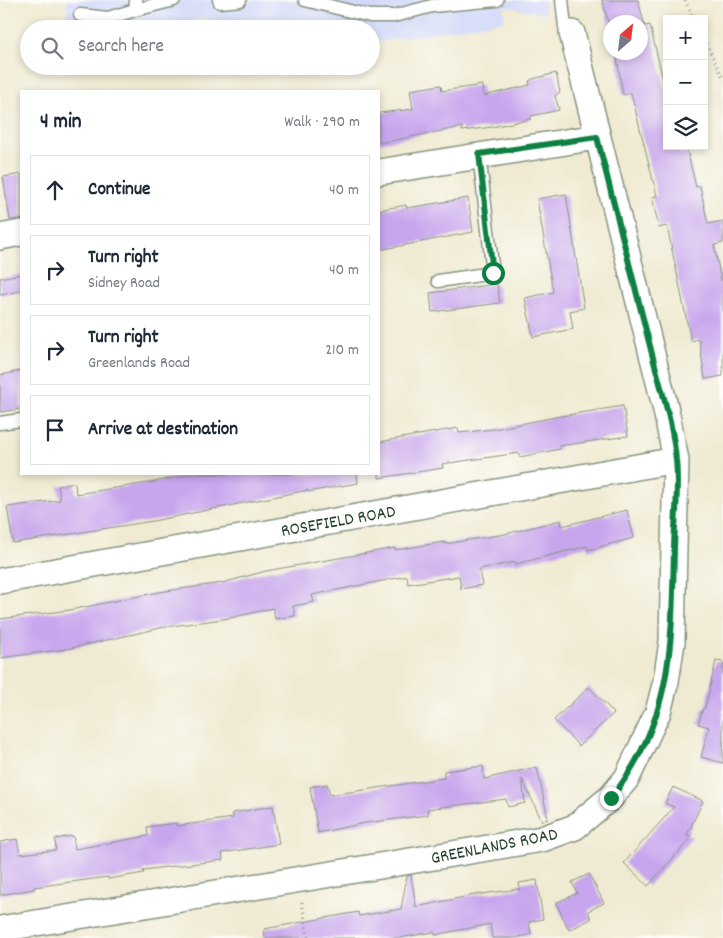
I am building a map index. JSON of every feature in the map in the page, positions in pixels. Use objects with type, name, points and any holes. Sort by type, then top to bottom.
[{"type":"street","name":"GREENLANDS ROAD","points":[[11,931],[299,878],[542,839],[575,827],[611,798],[627,778],[658,712],[666,681],[672,642],[676,460],[666,410],[572,33]]},
{"type":"street","points":[[380,172],[479,154],[597,137]]},
{"type":"street","points":[[0,236],[20,233]]},
{"type":"street","name":"ROSEFIELD ROAD","points":[[0,581],[676,460]]},
{"type":"lane","points":[[80,15],[108,18],[136,5],[174,0]]},
{"type":"lane","points":[[219,0],[220,2],[240,0]]},
{"type":"lane","points":[[305,0],[370,16],[394,16],[432,6],[497,0]]},
{"type":"lane","points":[[562,0],[565,27],[572,33]]},
{"type":"lane","points":[[438,281],[493,273],[479,154]]},
{"type":"lane","points":[[0,423],[20,420]]},
{"type":"path","points":[[685,0],[692,15]]},
{"type":"path","points":[[708,47],[723,78]]},
{"type":"path","points":[[299,878],[308,938]]},
{"type":"shaded area","points":[[67,0],[544,0],[545,14],[504,6],[504,21],[380,42],[380,20],[207,20],[206,16],[194,20],[67,20]]},
{"type":"building","points":[[602,0],[638,0],[642,15],[606,15]]},
{"type":"building","points":[[648,25],[650,25],[663,80],[663,150],[687,150],[696,187],[700,186],[708,224],[723,221],[723,243],[714,245],[721,280],[723,280],[723,376],[705,379],[699,339],[691,341],[667,226],[659,228],[652,197],[657,196],[631,93],[623,95],[617,60],[648,60]]},
{"type":"building","points":[[556,73],[560,92],[555,96],[559,110],[531,116],[531,119],[492,127],[462,131],[462,127],[380,143],[380,113],[413,109],[410,90],[441,85],[442,91],[482,85],[483,96],[530,85],[529,81]]},
{"type":"building","points":[[20,174],[20,219],[10,220],[3,177]]},
{"type":"building","points":[[566,194],[584,308],[570,311],[573,329],[533,337],[525,298],[553,292],[537,199]]},
{"type":"building","points":[[468,198],[473,232],[380,250],[380,210],[406,205],[407,208]]},
{"type":"building","points":[[20,274],[20,291],[0,295],[0,278]]},
{"type":"building","points":[[497,284],[500,303],[432,312],[430,293]]},
{"type":"building","points":[[20,371],[20,409],[0,412],[0,375]]},
{"type":"building","points":[[623,406],[628,436],[559,446],[560,449],[520,457],[519,453],[442,464],[443,468],[379,478],[380,442],[458,428],[459,433],[494,429]]},
{"type":"building","points":[[187,475],[357,475],[358,483],[308,492],[308,490],[153,521],[13,543],[7,507],[60,500],[58,486],[75,483],[76,494]]},
{"type":"building","points":[[627,510],[634,538],[588,550],[587,546],[516,564],[515,562],[479,569],[482,585],[461,589],[459,576],[408,584],[407,576],[312,595],[314,602],[293,606],[295,616],[275,619],[273,608],[230,618],[165,627],[67,649],[0,658],[0,619],[70,610],[159,592],[222,583],[266,571],[395,548],[395,550],[444,542],[445,544],[505,534],[561,520],[562,526]]},
{"type":"building","points":[[716,661],[723,662],[723,763],[701,757],[709,727],[698,724],[703,708],[705,708]]},
{"type":"building","points":[[589,687],[614,713],[579,746],[554,720]]},
{"type":"building","points":[[483,766],[484,779],[537,767],[548,819],[542,821],[522,779],[525,803],[508,807],[506,799],[427,809],[428,815],[365,823],[318,833],[310,787],[327,784],[330,795],[444,778],[444,771]]},
{"type":"building","points":[[673,787],[703,801],[687,835],[692,837],[648,886],[624,863],[674,807],[665,803]]},
{"type":"building","points":[[273,806],[279,844],[222,853],[223,860],[143,870],[144,873],[108,879],[108,877],[34,887],[34,889],[0,895],[0,842],[17,839],[20,854],[56,850],[55,839],[73,836],[75,849],[148,836],[147,827],[176,823],[177,826],[233,818],[232,813]]},
{"type":"building","points":[[589,874],[604,903],[588,911],[591,919],[569,930],[556,903],[577,893],[572,882]]},
{"type":"building","points":[[411,875],[416,907],[474,895],[520,889],[519,883],[537,880],[543,919],[529,922],[531,934],[516,938],[492,938],[490,924],[435,935],[434,932],[399,938],[265,938],[264,929],[358,912],[359,916],[401,909],[407,876]]},
{"type":"route","points":[[493,273],[479,154],[597,137],[666,410],[676,460],[672,642],[666,681],[658,712],[627,778],[611,798]]}]
